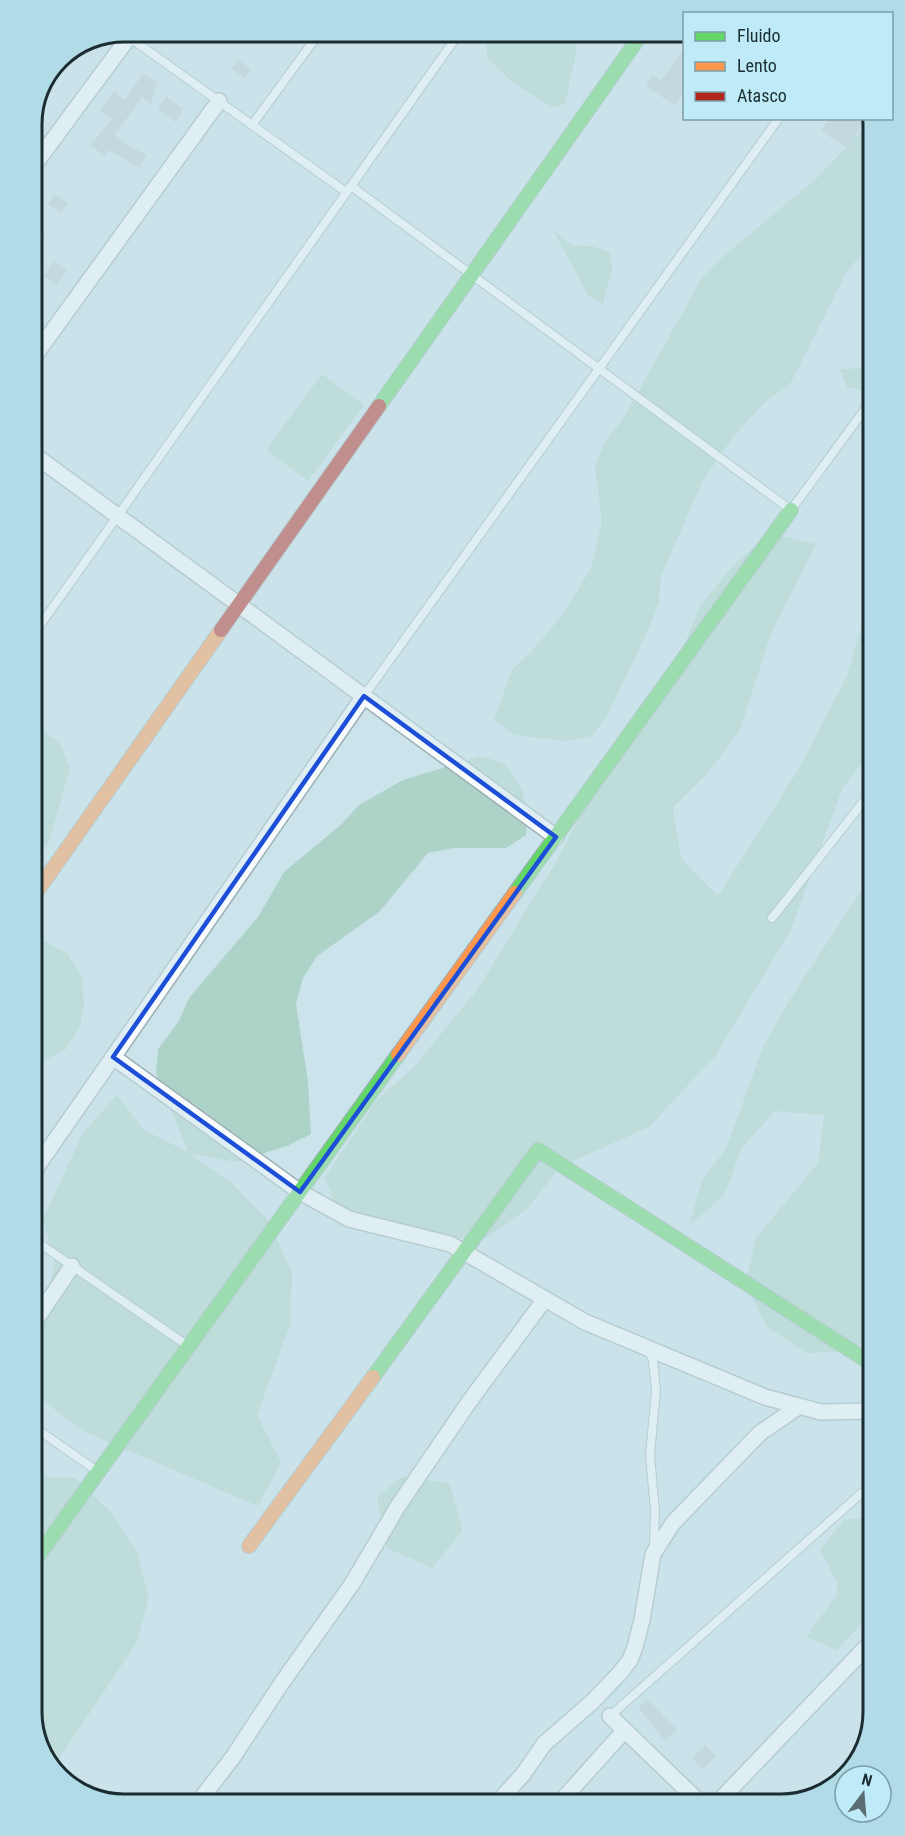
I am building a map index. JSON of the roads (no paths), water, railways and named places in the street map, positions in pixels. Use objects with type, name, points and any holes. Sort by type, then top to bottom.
[{"type":"street","points":[[42,154],[120,42]]},
{"type":"street","points":[[42,884],[636,42]]},
{"type":"street","points":[[42,346],[219,101]]},
{"type":"street","points":[[42,461],[556,837]]},
{"type":"street","points":[[42,1550],[791,510]]},
{"type":"street","points":[[42,1159],[364,696]]},
{"type":"street","points":[[113,1058],[300,1191],[332,1211],[350,1219],[450,1244],[585,1322],[765,1397],[821,1412],[863,1411]]},
{"type":"street","points":[[249,1546],[538,1150],[863,1358]]},
{"type":"street","points":[[42,1311],[72,1266]]},
{"type":"street","points":[[204,1794],[352,1584],[398,1506],[469,1402],[545,1299]]},
{"type":"street","points":[[506,1794],[544,1744],[592,1702],[630,1660],[640,1629],[654,1552],[673,1523],[760,1433],[798,1407]]},
{"type":"street","points":[[726,1794],[863,1650]]},
{"type":"street","points":[[610,1716],[691,1794]]},
{"type":"street","points":[[567,1794],[625,1730]]},
{"type":"lane","points":[[139,42],[252,125],[472,274],[791,510],[863,412]]},
{"type":"lane","points":[[252,125],[313,42]]},
{"type":"lane","points":[[42,623],[453,42]]},
{"type":"lane","points":[[364,696],[778,120]]},
{"type":"lane","points":[[772,918],[863,802]]},
{"type":"lane","points":[[42,1245],[189,1346]]},
{"type":"lane","points":[[648,1348],[656,1390],[650,1455],[655,1511],[654,1552]]},
{"type":"lane","points":[[42,1433],[98,1472]]},
{"type":"lane","points":[[610,1716],[863,1492]]}]
